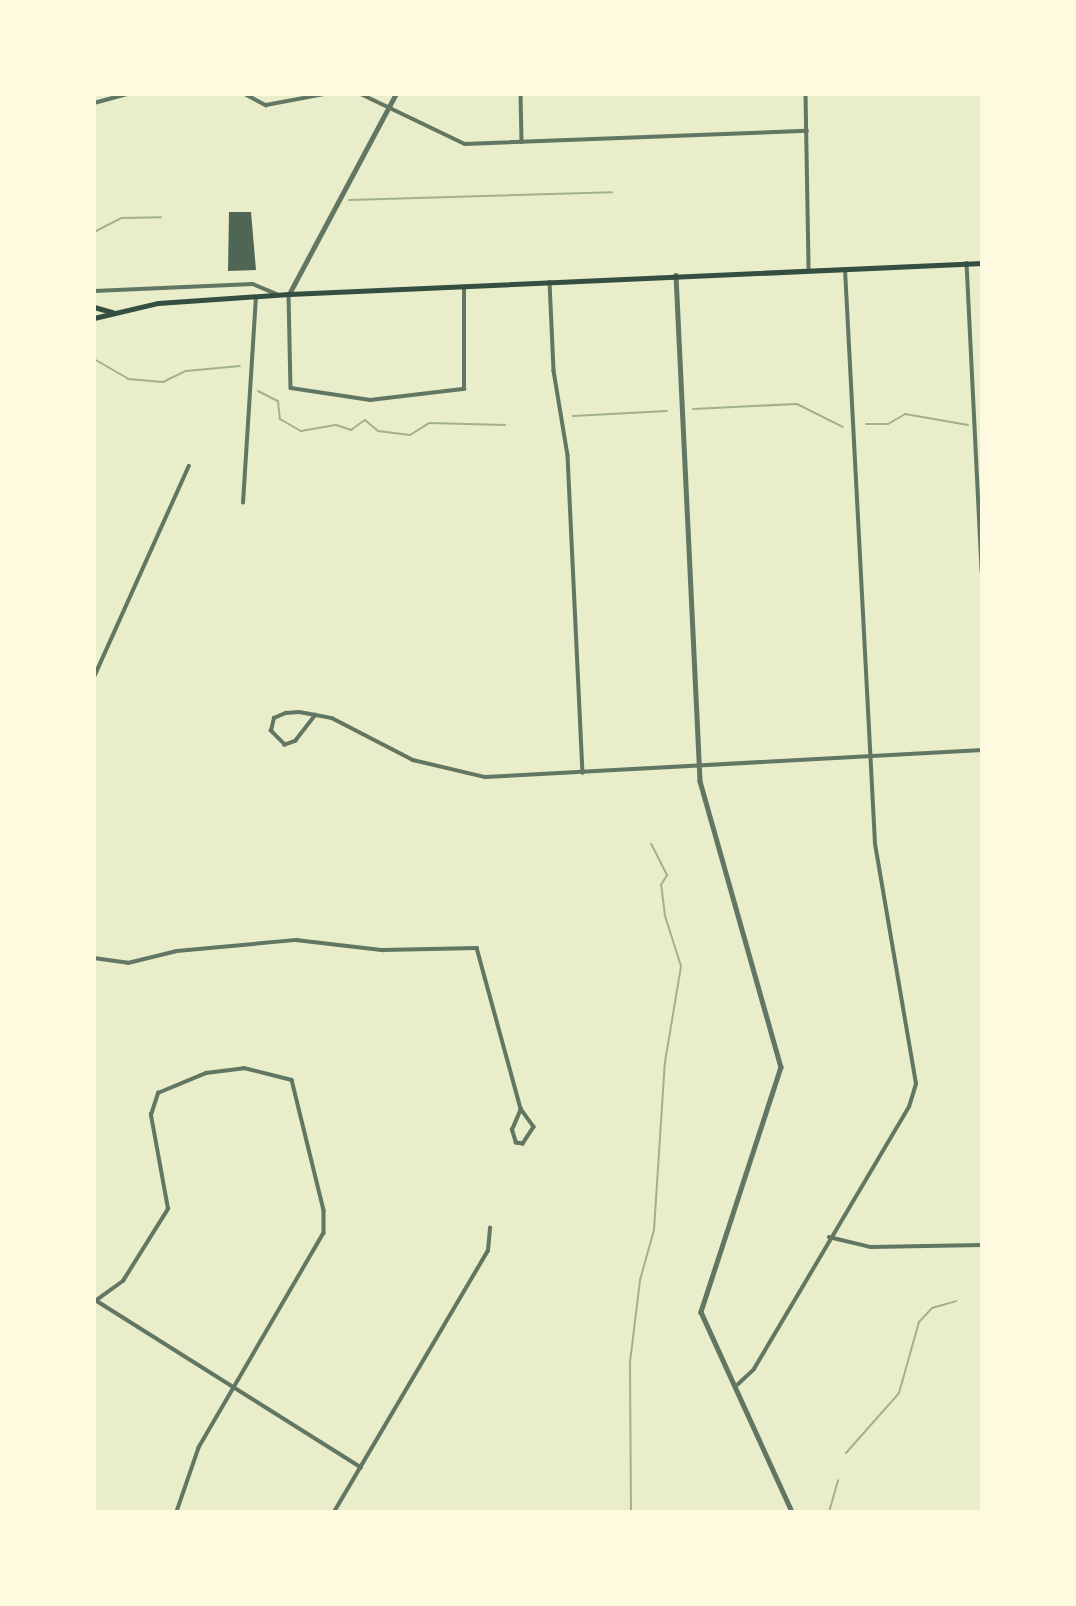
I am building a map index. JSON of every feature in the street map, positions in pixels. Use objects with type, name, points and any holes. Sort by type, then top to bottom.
[{"type":"main road","points":[[94,318],[112,312],[289,294],[809,268],[982,263]]},
{"type":"main road","points":[[94,307],[112,312]]},
{"type":"street","points":[[94,103],[128,94]]},
{"type":"street","points":[[245,94],[265,105],[325,94]]},
{"type":"street","points":[[362,94],[448,141],[522,142],[807,131]]},
{"type":"street","points":[[396,94],[289,294],[291,388],[370,400],[464,389],[464,287]]},
{"type":"street","points":[[521,94],[522,142]]},
{"type":"street","points":[[806,94],[809,268]]},
{"type":"street","points":[[967,263],[982,572]]},
{"type":"street","points":[[735,1387],[754,1369],[829,1237],[909,1107],[916,1084],[875,844],[845,267]]},
{"type":"street","points":[[676,275],[699,768],[704,804],[781,1067],[773,1106],[702,1299],[702,1323],[735,1387],[792,1511]]},
{"type":"street","points":[[550,282],[554,371],[568,456],[583,773]]},
{"type":"street","points":[[94,290],[253,284],[277,295]]},
{"type":"street","points":[[243,503],[256,297]]},
{"type":"street","points":[[94,677],[189,466]]},
{"type":"street","points":[[316,715],[296,741],[285,745],[271,731],[274,718],[286,713],[316,715],[413,760],[485,777],[699,768],[870,755],[982,750]]},
{"type":"street","points":[[94,958],[128,963],[177,951],[296,940],[383,950],[477,948],[521,1109],[534,1127],[523,1144],[513,1137],[521,1109]]},
{"type":"street","points":[[177,1511],[186,1474],[232,1388],[324,1233],[296,1089],[283,1073],[260,1068],[206,1073],[158,1093],[151,1115],[168,1209],[123,1281],[96,1302],[232,1388],[361,1467]]},
{"type":"street","points":[[334,1511],[488,1251],[490,1228]]},
{"type":"street","points":[[829,1237],[871,1247],[982,1245]]},
{"type":"building","points":[[229,212],[251,212],[256,270],[228,271]]},
{"type":"waterway","points":[[349,200],[612,192]]},
{"type":"waterway","points":[[94,232],[122,218],[161,217]]},
{"type":"waterway","points":[[94,359],[128,379],[163,382],[186,371],[240,366]]},
{"type":"waterway","points":[[258,391],[278,401],[280,419],[301,431],[336,425],[351,430],[365,420],[378,431],[410,435],[429,423],[505,425]]},
{"type":"waterway","points":[[693,409],[797,404],[843,427]]},
{"type":"waterway","points":[[573,416],[667,411]]},
{"type":"waterway","points":[[866,424],[888,424],[905,414],[968,425]]},
{"type":"waterway","points":[[631,1512],[630,1362],[640,1280],[654,1230],[665,1062],[681,966],[665,916],[661,885],[667,875],[651,844]]},
{"type":"waterway","points":[[846,1453],[899,1393],[919,1322],[932,1308],[956,1301]]},
{"type":"waterway","points":[[829,1512],[838,1480]]}]
